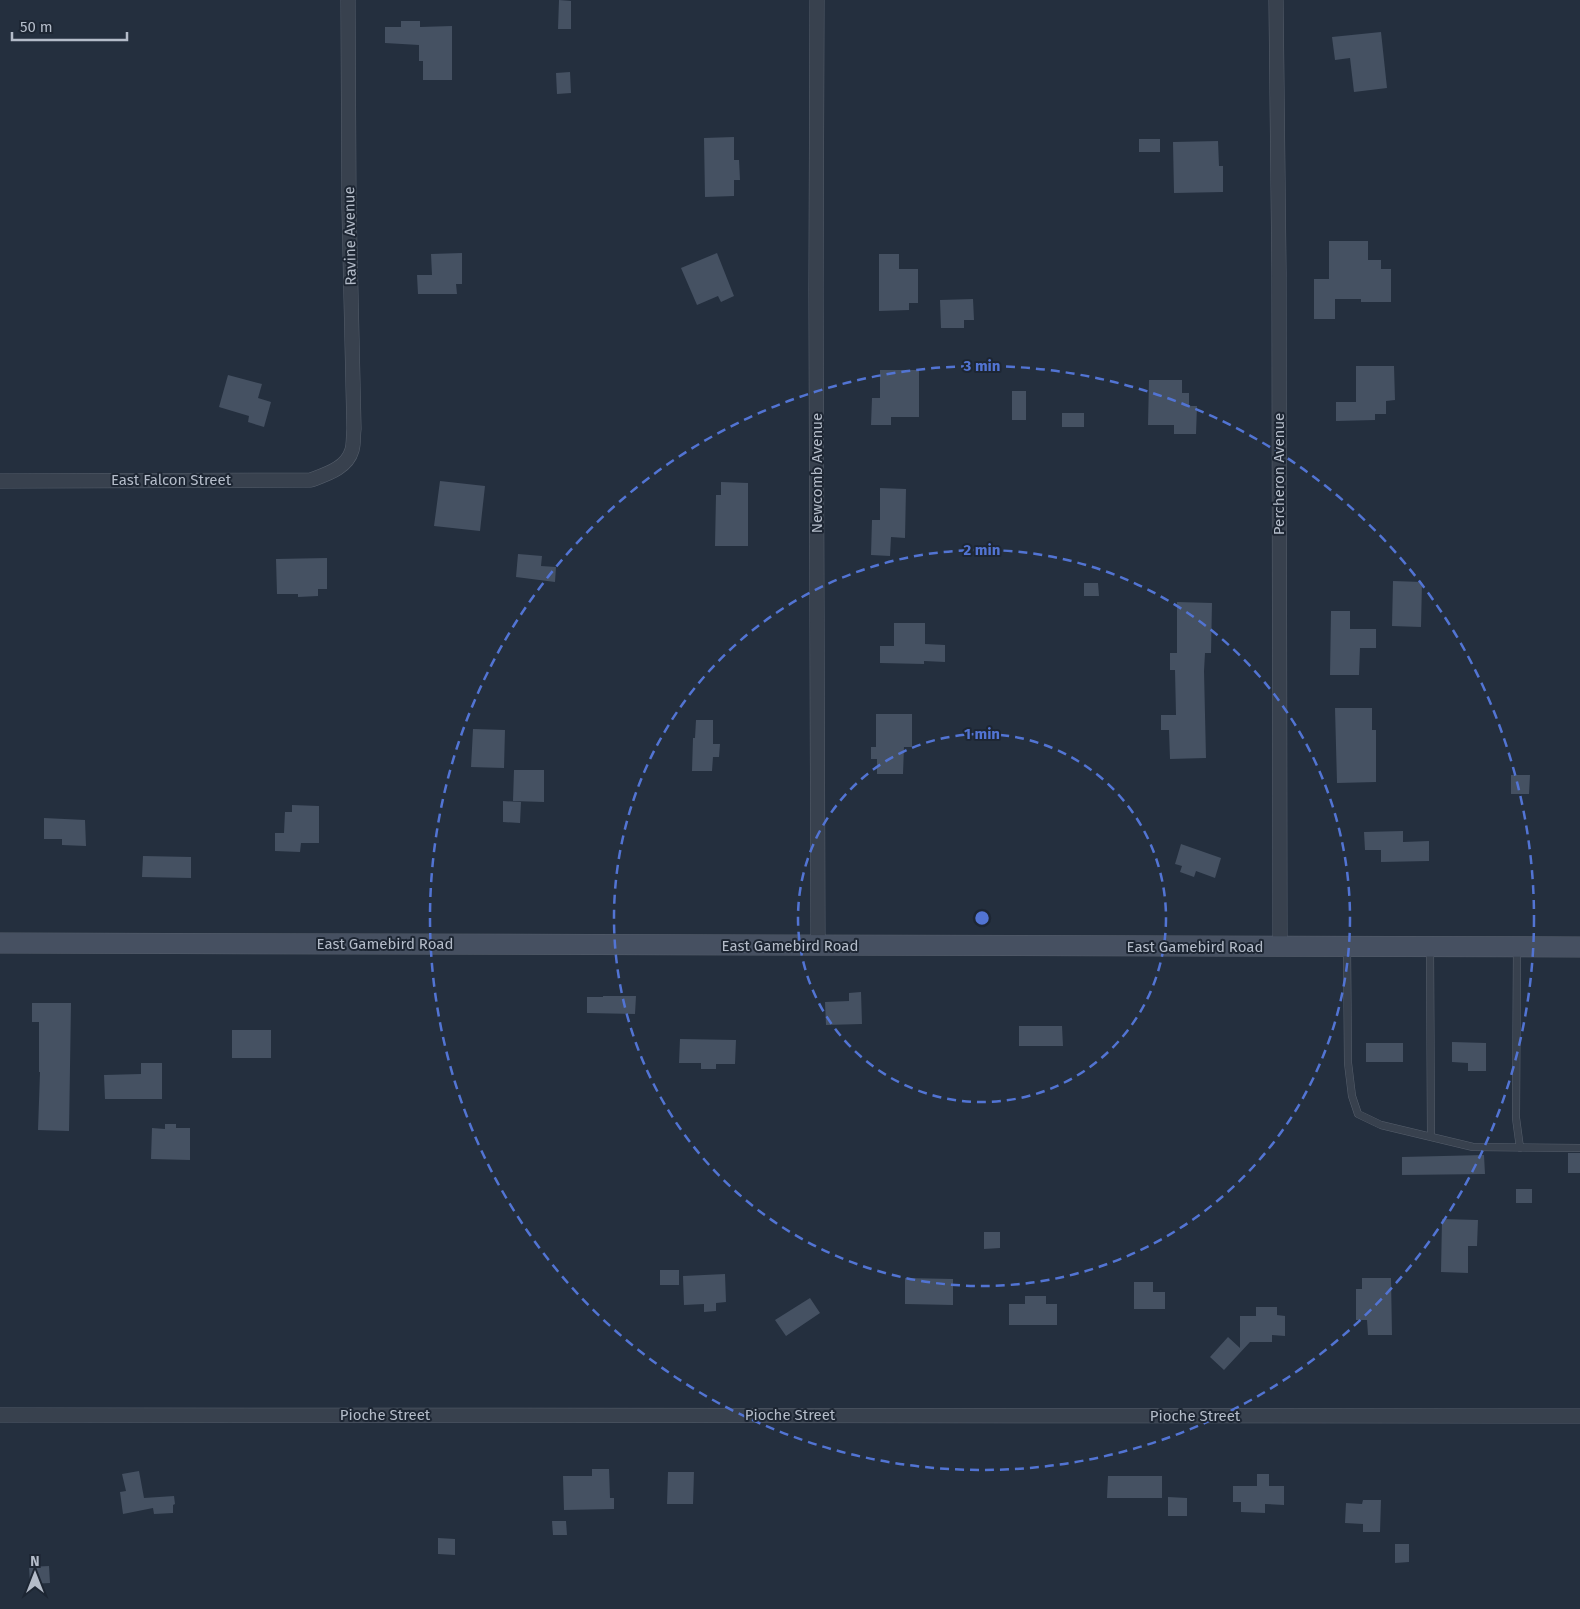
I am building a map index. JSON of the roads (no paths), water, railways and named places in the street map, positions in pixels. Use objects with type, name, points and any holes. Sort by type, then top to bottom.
[{"type":"main road","name":"East Gamebird Road","points":[[0,943],[1580,947]]},
{"type":"street","name":"Ravine Avenue","points":[[340,467],[352,452],[354,429],[349,207],[348,0]]},
{"type":"street","name":"Newcomb Avenue","points":[[817,0],[818,946]]},
{"type":"street","name":"Percheron Avenue","points":[[1276,0],[1279,272],[1280,947]]},
{"type":"street","name":"East Falcon Street","points":[[0,481],[311,480],[331,473],[340,467]]},
{"type":"street","name":"Pioche Street","points":[[0,1415],[1580,1416]]},
{"type":"lane","points":[[1346,947],[1348,1064],[1352,1096],[1358,1114],[1381,1125],[1473,1147],[1580,1148]]},
{"type":"lane","points":[[1430,947],[1431,1137]]},
{"type":"lane","points":[[1517,947],[1516,1118],[1520,1148]]}]
